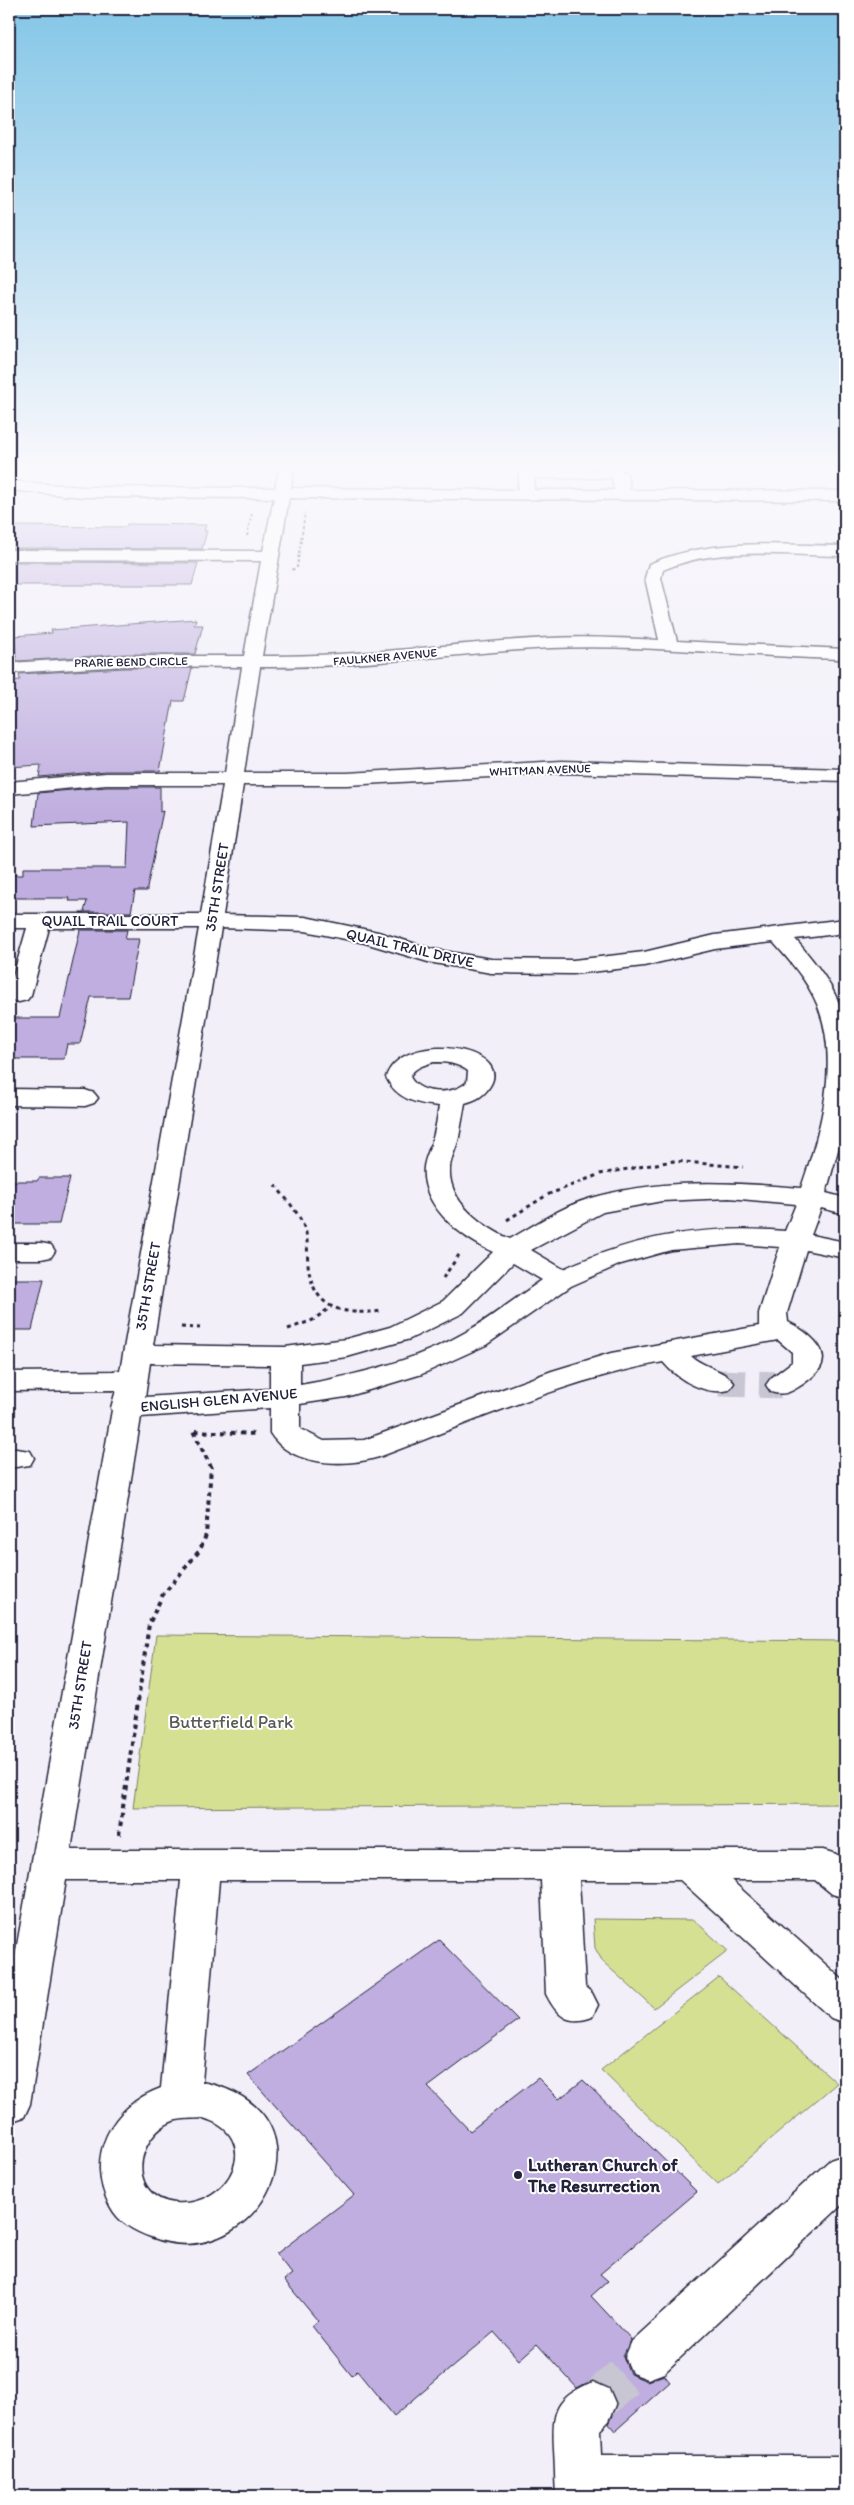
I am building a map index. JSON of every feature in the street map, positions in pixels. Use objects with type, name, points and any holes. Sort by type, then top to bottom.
[{"type":"street","name":"35TH STREET","points":[[9,2104],[211,921],[266,585]]},
{"type":"street","points":[[655,585],[669,644]]},
{"type":"street","name":"FAULKNER AVENUE","points":[[254,662],[330,661],[550,643],[595,642],[669,644],[845,654]]},
{"type":"street","name":"PRARIE BEND CIRCLE","points":[[9,668],[125,661],[254,662]]},
{"type":"street","name":"WHITMAN AVENUE","points":[[235,778],[399,777],[562,767],[845,775]]},
{"type":"street","points":[[9,788],[106,778],[235,778]]},
{"type":"street","name":"QUAIL TRAIL COURT","points":[[9,921],[211,921]]},
{"type":"street","points":[[19,996],[40,921]]},
{"type":"street","name":"QUAIL TRAIL DRIVE","points":[[211,921],[305,924],[370,937],[428,955],[490,966],[572,967],[644,960],[715,942],[845,926]]},
{"type":"street","points":[[283,1343],[286,1396],[285,1433],[311,1450],[328,1454],[346,1454],[368,1450],[562,1378],[621,1360],[774,1332],[773,1313],[838,1116],[844,1070],[842,1048],[830,1007],[809,968],[778,933]]},
{"type":"street","points":[[9,1097],[85,1098]]},
{"type":"street","points":[[452,1099],[446,1138],[437,1167],[441,1194],[460,1218],[483,1237],[511,1250],[561,1280]]},
{"type":"street","points":[[9,1381],[131,1381],[283,1343],[347,1348],[400,1333],[453,1307],[511,1250],[596,1205],[662,1193],[728,1190],[811,1198],[845,1206]]},
{"type":"street","name":"ENGLISH GLEN AVENUE","points":[[131,1381],[286,1396],[346,1387],[421,1363],[476,1339],[561,1280],[611,1258],[670,1242],[739,1236],[796,1240],[845,1250]]},
{"type":"street","points":[[9,1251],[41,1251]]},
{"type":"street","points":[[774,1326],[795,1337],[808,1352],[807,1366],[781,1385]]},
{"type":"street","points":[[670,1352],[680,1364],[692,1373],[719,1383]]},
{"type":"street","points":[[51,1865],[823,1865],[845,1883]]},
{"type":"street","points":[[559,1865],[566,1994],[578,2005]]},
{"type":"street","points":[[688,1865],[845,2006]]},
{"type":"street","points":[[180,2101],[201,1866]]},
{"type":"street","points":[[648,2357],[845,2174]]},
{"type":"street","points":[[593,2406],[576,2421],[580,2488],[845,2480]]},
{"type":"path","points":[[275,1185],[302,1224],[315,1294],[331,1307],[356,1314],[386,1310]]},
{"type":"path","points":[[438,1284],[452,1262],[467,1248]]},
{"type":"path","points":[[283,1343],[331,1307]]},
{"type":"path","points":[[180,1327],[210,1329]]},
{"type":"path","points":[[118,1836],[149,1624],[162,1596],[200,1550],[206,1535],[210,1467],[190,1424]]},
{"type":"path","points":[[183,1430],[265,1435]]},
{"type":"green space","name":"Butterfield Park","points":[[156,1635],[845,1641],[845,1804],[133,1808]]},
{"type":"green space","points":[[593,1919],[694,1920],[728,1951],[654,2008],[603,1962],[595,1948]]},
{"type":"green space","points":[[719,1977],[837,2083],[718,2184],[601,2070]]},
{"type":"building","points":[[9,585],[192,585],[192,585]]},
{"type":"building","points":[[196,619],[194,625],[203,625],[195,654],[125,654],[17,661],[14,636],[52,633],[51,630]]},
{"type":"building","points":[[125,668],[192,668],[184,701],[173,701],[160,771],[106,771],[39,777],[41,765],[9,767],[9,739],[14,739],[9,700],[9,681],[20,680],[19,674]]},
{"type":"building","points":[[106,787],[160,787],[160,812],[163,811],[147,891],[135,891],[131,912],[84,912],[87,901],[69,901],[70,898],[9,898],[9,875],[23,875],[23,868],[127,868],[129,822],[34,826],[38,793]]},
{"type":"building","points":[[80,930],[127,930],[125,939],[139,939],[128,997],[91,997],[80,1044],[67,1044],[64,1059],[9,1059],[9,1018],[60,1018]]},
{"type":"building","points":[[39,1178],[70,1178],[59,1224],[9,1224],[9,1181],[37,1181]]},
{"type":"building","points":[[9,1279],[44,1279],[32,1330],[9,1330]]},
{"type":"building","name":"Lutheran Church of The Resurrection","points":[[439,1940],[518,2020],[428,2087],[470,2131],[538,2078],[559,2099],[583,2080],[697,2192],[600,2274],[608,2281],[591,2296],[631,2339],[623,2356],[630,2374],[647,2381],[664,2375],[670,2382],[615,2431],[609,2424],[618,2404],[610,2387],[592,2380],[577,2388],[537,2344],[519,2360],[494,2332],[394,2416],[357,2371],[352,2376],[312,2326],[318,2321],[284,2280],[292,2274],[276,2254],[354,2195],[248,2075]]},
{"type":"tunnel","points":[[719,1383],[781,1385]]},
{"type":"tunnel","points":[[593,2405],[648,2357]]},
{"type":"place","name":"Lutheran Church of The Resurrection","points":[[518,2175]]}]
